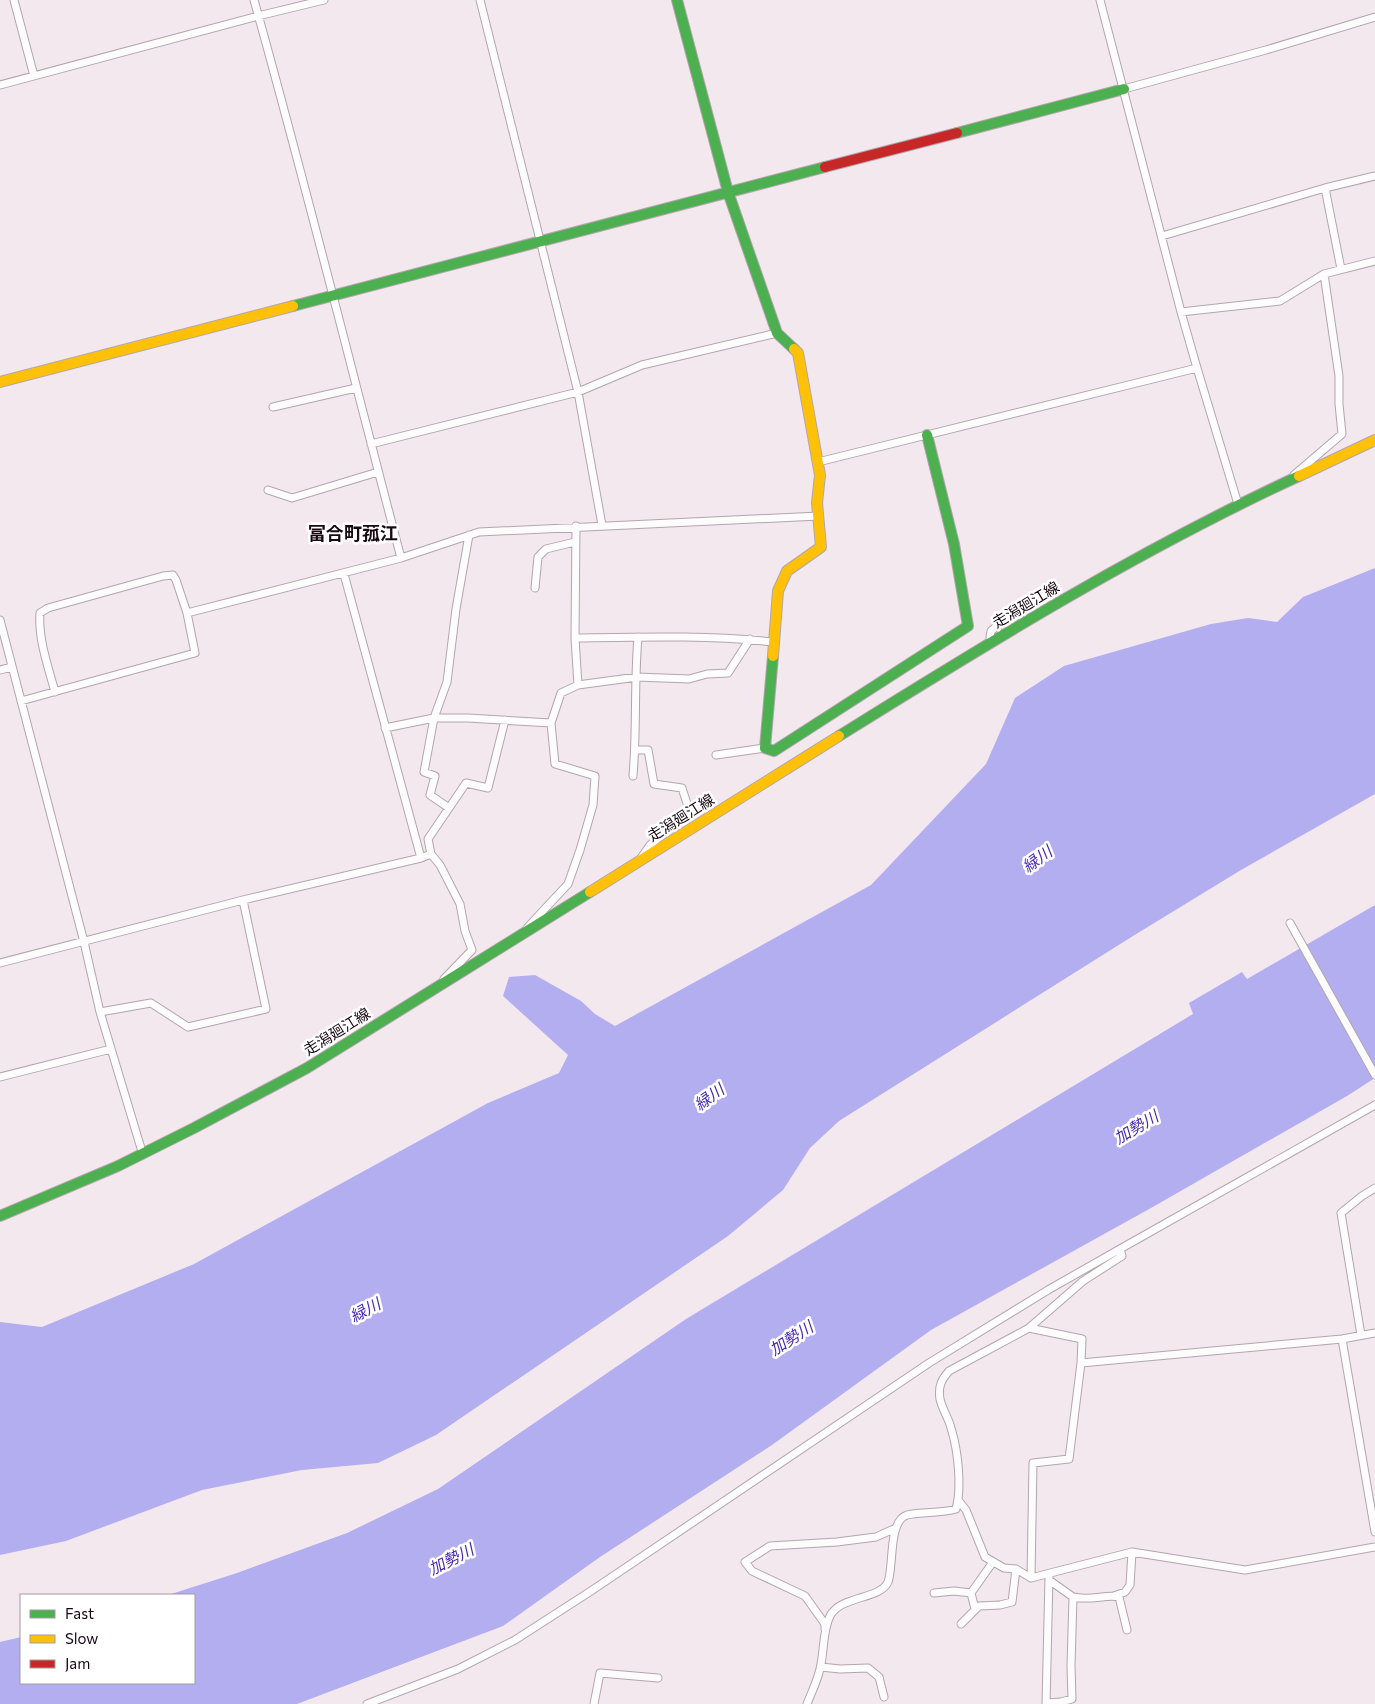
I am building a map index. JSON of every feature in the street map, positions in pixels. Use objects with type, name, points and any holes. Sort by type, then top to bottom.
[{"type":"street","points":[[14,0],[34,76]]},
{"type":"street","points":[[254,0],[322,250],[332,296],[401,558]]},
{"type":"street","points":[[0,85],[324,0]]},
{"type":"street","points":[[480,0],[578,392],[602,525]]},
{"type":"street","points":[[677,0],[728,192],[777,333],[798,353],[820,475],[817,503],[821,547],[787,571],[778,591],[765,748]]},
{"type":"street","points":[[1100,0],[1181,312],[1238,504]]},
{"type":"street","points":[[0,382],[1124,89],[1266,50],[1375,17]]},
{"type":"street","points":[[1162,236],[1325,188],[1375,176]]},
{"type":"street","points":[[1325,188],[1341,269]]},
{"type":"street","points":[[1181,312],[1280,301],[1324,274],[1375,261]]},
{"type":"street","points":[[1288,480],[1342,434],[1339,376],[1324,274]]},
{"type":"street","points":[[370,444],[578,392],[642,365],[777,333]]},
{"type":"street","points":[[818,462],[1197,368]]},
{"type":"street","points":[[273,407],[356,388]]},
{"type":"street","points":[[716,755],[765,748],[774,751],[968,626],[954,544],[927,435]]},
{"type":"street","name":"走潟廻江線","points":[[0,1216],[95,1177],[143,1154],[307,1068],[991,642],[1068,597],[1238,504],[1375,440]]},
{"type":"street","points":[[268,490],[292,498],[378,472]]},
{"type":"street","points":[[187,613],[344,574],[401,558],[479,532],[819,516]]},
{"type":"street","points":[[576,526],[575,638],[578,685]]},
{"type":"street","points":[[449,808],[430,795],[435,776],[424,772],[434,718],[447,682],[456,609],[469,535]]},
{"type":"street","points":[[535,588],[538,557],[546,550],[575,542]]},
{"type":"street","points":[[344,574],[421,858]]},
{"type":"street","points":[[21,701],[55,692],[195,653],[187,613],[173,575],[48,608],[40,613],[39,623],[42,642],[55,692]]},
{"type":"street","points":[[991,642],[991,631],[1032,597]]},
{"type":"street","points":[[0,620],[84,942],[100,1012],[143,1154]]},
{"type":"street","points":[[633,776],[635,678],[638,637]]},
{"type":"street","points":[[575,638],[750,639],[774,642]]},
{"type":"street","points":[[518,937],[568,884],[593,805],[595,776],[555,764],[551,723],[561,693],[578,685],[635,678],[689,679],[707,674],[728,673],[750,639]]},
{"type":"street","points":[[0,670],[12,667]]},
{"type":"street","points":[[385,728],[434,718],[551,723]]},
{"type":"street","points":[[435,989],[472,950],[465,931],[460,904],[440,865],[431,854],[428,839],[466,783],[488,788],[505,720]]},
{"type":"street","points":[[635,750],[648,750],[654,784],[682,788],[690,813],[650,845],[640,860]]},
{"type":"street","points":[[0,963],[431,854]]},
{"type":"street","points":[[100,1012],[151,1003],[188,1027],[266,1009],[243,900]]},
{"type":"street","points":[[1290,923],[1375,1075]]},
{"type":"street","points":[[0,1077],[111,1049]]},
{"type":"street","points":[[367,1704],[458,1669],[515,1640],[591,1591],[929,1363],[1048,1290],[1375,1105]]},
{"type":"street","points":[[1361,1335],[1341,1213],[1375,1188]]},
{"type":"street","points":[[824,1636],[830,1616],[838,1607],[879,1591],[888,1582],[896,1528],[900,1520],[906,1516],[924,1512],[946,1512],[956,1509],[958,1500],[957,1461],[952,1428],[940,1400],[941,1381],[949,1371],[1029,1328],[1083,1281],[1122,1256],[1120,1249]]},
{"type":"street","points":[[1029,1328],[1082,1339],[1081,1363],[1069,1459],[1033,1463],[1031,1578]]},
{"type":"street","points":[[1081,1363],[1342,1339],[1375,1333]]},
{"type":"street","points":[[1342,1339],[1375,1532]]},
{"type":"street","points":[[958,1500],[966,1510],[985,1557],[1004,1568],[1016,1569],[1031,1578],[1049,1577],[1132,1552],[1245,1570],[1375,1548]]},
{"type":"street","points":[[807,1704],[821,1667],[825,1624],[805,1596],[752,1571],[745,1562],[770,1546],[837,1542],[876,1537],[896,1528]]},
{"type":"street","points":[[1049,1577],[1073,1597],[1082,1600],[1114,1596],[1125,1592],[1130,1584],[1132,1552]]},
{"type":"street","points":[[975,1609],[971,1593],[993,1562]]},
{"type":"street","points":[[960,1624],[978,1606],[1012,1602],[1016,1569]]},
{"type":"street","points":[[1049,1577],[1046,1703],[1072,1699],[1073,1597]]},
{"type":"street","points":[[934,1593],[954,1591],[971,1593]]},
{"type":"street","points":[[1114,1596],[1119,1597],[1127,1630]]},
{"type":"street","points":[[821,1667],[840,1669],[868,1668],[879,1677],[884,1697]]},
{"type":"street","points":[[594,1704],[600,1673],[658,1678]]},
{"type":"water","name":"緑川","points":[[1375,568],[1375,794],[1241,870],[839,1121],[810,1148],[783,1190],[728,1236],[436,1435],[378,1463],[302,1470],[202,1490],[66,1541],[0,1555],[0,1322],[42,1327],[194,1264],[488,1103],[559,1073],[568,1055],[503,996],[509,977],[535,975],[581,1001],[595,1014],[615,1026],[871,885],[986,764],[1015,698],[1064,666],[1211,624],[1248,618],[1277,622],[1303,597]]},
{"type":"water","name":"加勢川","points":[[1375,905],[1375,1078],[1347,1096],[1151,1208],[931,1330],[772,1445],[600,1557],[503,1626],[297,1704],[0,1704],[0,1642],[20,1637],[20,1684],[195,1684],[195,1594],[171,1594],[237,1573],[347,1533],[438,1489],[686,1319],[1193,1014],[1189,1003],[1242,972],[1247,979]]},
{"type":"traffic: fast","points":[[677,0],[728,192],[777,333],[794,349]]},
{"type":"traffic: fast","points":[[957,133],[1124,89]]},
{"type":"traffic: fast","points":[[293,306],[825,167]]},
{"type":"traffic: fast","points":[[773,656],[765,748],[774,751],[968,626],[954,544],[927,435]]},
{"type":"traffic: fast","points":[[839,736],[1008,632],[1122,566],[1299,476]]},
{"type":"traffic: fast","points":[[0,1216],[118,1166],[307,1068],[590,892]]},
{"type":"traffic: slow","points":[[0,382],[293,306]]},
{"type":"traffic: slow","points":[[773,656],[778,591],[787,571],[821,547],[817,503],[820,475],[798,353],[794,349]]},
{"type":"traffic: slow","points":[[1299,476],[1375,440]]},
{"type":"traffic: slow","points":[[590,892],[839,736]]},
{"type":"traffic: jam","points":[[825,167],[957,133]]},
{"type":"district","name":"富合町菰江","points":[[353,534]]}]
